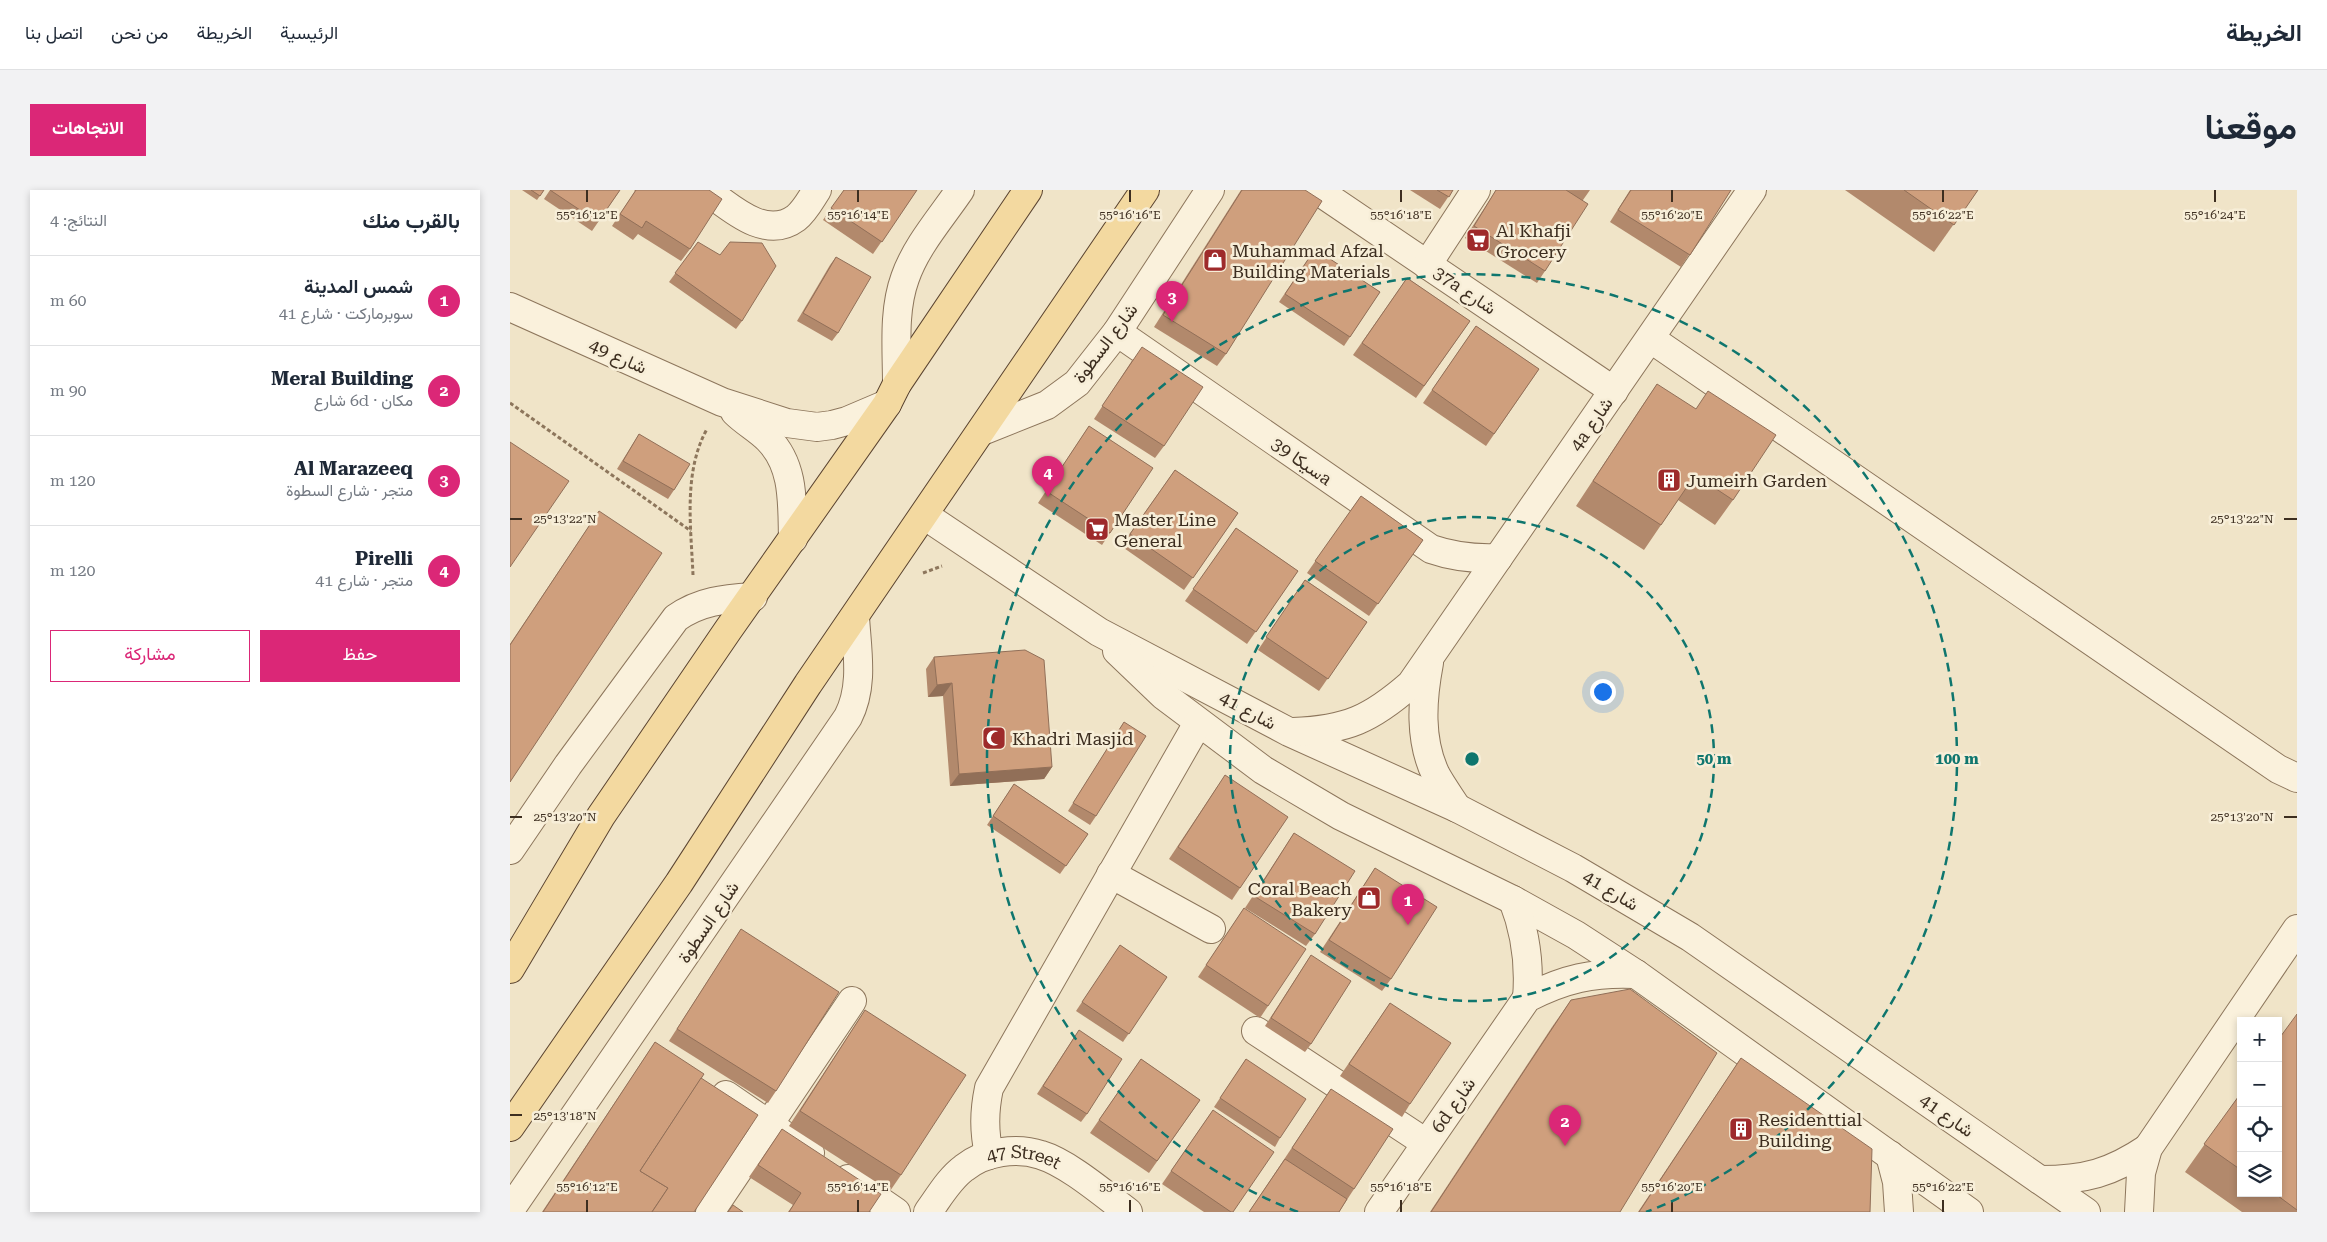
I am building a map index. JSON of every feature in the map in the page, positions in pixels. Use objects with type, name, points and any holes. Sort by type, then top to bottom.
[{"type":"main road","points":[[510,968],[601,816],[892,394],[1028,190]]},
{"type":"main road","points":[[510,1126],[679,882],[808,684],[1145,190]]},
{"type":"street","points":[[706,190],[748,219],[763,225],[780,225],[795,218],[817,190]]},
{"type":"street","points":[[892,394],[898,314],[905,278],[913,260],[960,190]]},
{"type":"street","name":"شارع السطوة","points":[[982,431],[1047,405],[1063,395],[1090,369],[1117,332],[1210,190]]},
{"type":"street","name":"37a شارع","points":[[1317,190],[1614,391]]},
{"type":"street","points":[[1427,265],[1476,190]]},
{"type":"street","name":"4a شارع","points":[[1289,732],[1323,731],[1356,722],[1385,706],[1411,684],[1651,339],[1752,190]]},
{"type":"street","name":"شارع 49","points":[[510,307],[724,403],[787,423],[817,427],[847,421],[892,394]]},
{"type":"street","name":"سيكا 39a","points":[[1117,332],[1431,549],[1453,557],[1475,559],[1498,558]]},
{"type":"street","points":[[1651,339],[2288,774],[2297,791]]},
{"type":"street","name":"شارع 49","points":[[724,403],[768,438],[778,450],[785,464],[792,494],[793,539]]},
{"type":"street","name":"شارع 41","points":[[924,515],[1099,632],[1289,732],[1457,808],[1573,868],[1690,937],[2086,1212]]},
{"type":"street","points":[[510,850],[676,618],[694,607],[709,601],[752,597]]},
{"type":"street","name":"شارع السطوة","points":[[510,1210],[854,707],[858,686],[855,617]]},
{"type":"street","name":"شارع 41","points":[[1099,632],[1163,695],[1263,770],[1342,816],[1513,900],[1576,935],[1636,974],[1969,1212]]},
{"type":"street","name":"4a شارع","points":[[1430,659],[1422,696],[1424,736],[1436,774],[1457,808]]},
{"type":"street","points":[[989,1155],[984,1133],[984,1110],[989,1088],[1198,722]]},
{"type":"street","points":[[1111,874],[1211,929]]},
{"type":"street","name":"6d شارع","points":[[1379,1212],[1526,998],[1529,973],[1528,948],[1522,923],[1513,900]]},
{"type":"street","points":[[2139,1212],[2141,1174],[2148,1148],[2297,929]]},
{"type":"street","points":[[1526,998],[1552,986],[1579,977],[1608,973],[1636,974]]},
{"type":"street","points":[[710,1212],[852,1001]]},
{"type":"street","points":[[633,1031],[656,1046]]},
{"type":"street","points":[[1256,1031],[1426,1143]]},
{"type":"street","points":[[704,1080],[896,1212]]},
{"type":"street","points":[[2040,1180],[2069,1180],[2097,1175],[2124,1164],[2148,1148]]},
{"type":"street","name":"47 Street","points":[[928,1212],[946,1186],[965,1167],[989,1155],[1016,1151],[1042,1155],[1066,1168],[1128,1212]]},
{"type":"street","points":[[1890,1155],[1897,1182],[1899,1212]]},
{"type":"path","points":[[510,403],[692,531]]},
{"type":"path","points":[[694,607],[690,488],[702,439],[724,403]]},
{"type":"path","points":[[920,574],[942,565],[950,569]]},
{"type":"building","points":[[531,190],[544,190],[540,196]]},
{"type":"building","points":[[550,190],[587,191],[620,190],[598,222]]},
{"type":"building","points":[[636,190],[709,190],[722,199],[690,249],[646,221],[642,228],[620,214]]},
{"type":"building","points":[[844,190],[917,190],[882,242],[831,208]]},
{"type":"building","points":[[1242,190],[1305,190],[1322,201],[1226,354],[1163,315]]},
{"type":"building","points":[[1437,190],[1453,190],[1449,197]]},
{"type":"building","points":[[1496,190],[1566,190],[1588,204],[1545,271],[1474,226]]},
{"type":"building","points":[[1631,190],[1731,190],[1690,255],[1618,210]]},
{"type":"building","points":[[1904,190],[1978,190],[1954,225]]},
{"type":"building","points":[[698,242],[720,255],[730,242],[762,243],[776,266],[742,321],[675,273]]},
{"type":"building","points":[[1315,249],[1380,292],[1350,337],[1285,294]]},
{"type":"building","points":[[836,257],[871,277],[838,333],[803,313]]},
{"type":"building","points":[[1407,278],[1470,321],[1424,386],[1362,343]]},
{"type":"building","points":[[1476,326],[1539,369],[1494,434],[1432,390]]},
{"type":"building","points":[[1142,347],[1203,387],[1164,446],[1102,406]]},
{"type":"building","name":"Jumeirh Garden","points":[[1657,384],[1696,409],[1708,391],[1776,435],[1733,500],[1695,475],[1661,525],[1593,481]]},
{"type":"building","points":[[1089,426],[1153,468],[1110,533],[1046,491]]},
{"type":"building","points":[[639,434],[690,464],[674,490],[623,461]]},
{"type":"building","points":[[510,442],[569,481],[510,567]]},
{"type":"building","points":[[1175,470],[1238,513],[1193,578],[1130,534]]},
{"type":"building","points":[[1361,496],[1423,540],[1378,604],[1315,561]]},
{"type":"building","points":[[599,511],[662,553],[510,782],[510,645]]},
{"type":"building","points":[[1236,528],[1298,571],[1256,632],[1193,589]]},
{"type":"building","points":[[1305,580],[1367,622],[1328,679],[1266,637]]},
{"type":"building","name":"Khadri Masjid","points":[[1025,650],[1044,660],[1052,767],[959,774],[952,683],[937,685],[934,657]]},
{"type":"building","points":[[1124,722],[1146,736],[1096,816],[1073,803]]},
{"type":"building","points":[[1225,775],[1288,817],[1240,888],[1178,847]]},
{"type":"building","points":[[1014,784],[1088,834],[1066,866],[993,816]]},
{"type":"building","points":[[1294,833],[1355,871],[1315,934],[1254,896]]},
{"type":"building","points":[[1375,868],[1437,907],[1391,979],[1329,940]]},
{"type":"building","points":[[1244,908],[1306,949],[1268,1006],[1206,965]]},
{"type":"building","points":[[741,929],[839,992],[776,1091],[677,1029]]},
{"type":"building","points":[[1120,945],[1167,977],[1129,1034],[1082,1002]]},
{"type":"building","points":[[1311,955],[1351,981],[1311,1044],[1271,1018]]},
{"type":"building","points":[[1630,989],[1717,1053],[1620,1212],[1431,1212],[1571,1000]]},
{"type":"building","points":[[1390,1003],[1451,1043],[1410,1104],[1349,1064]]},
{"type":"building","points":[[865,1010],[966,1075],[901,1175],[800,1111]]},
{"type":"building","points":[[2297,1014],[2297,1210],[2279,1197],[2282,1197],[2282,1035]]},
{"type":"building","points":[[1079,1030],[1122,1059],[1087,1114],[1043,1086]]},
{"type":"building","points":[[655,1042],[704,1074],[640,1171],[668,1188],[652,1212],[543,1212]]},
{"type":"building","name":"Residenttial Building","points":[[1741,1058],[1872,1149],[1870,1212],[1639,1212]]},
{"type":"building","points":[[1141,1059],[1200,1100],[1157,1161],[1099,1120]]},
{"type":"building","points":[[1246,1059],[1306,1099],[1280,1138],[1220,1098]]},
{"type":"building","points":[[701,1078],[758,1115],[694,1212],[652,1212],[668,1188],[640,1171]]},
{"type":"building","points":[[1331,1089],[1393,1129],[1354,1189],[1292,1148]]},
{"type":"building","points":[[2237,1099],[2237,1167],[2204,1144]]},
{"type":"building","points":[[1213,1110],[1274,1152],[1233,1212],[1171,1171]]},
{"type":"building","points":[[782,1129],[881,1194],[869,1212],[789,1212],[801,1193],[758,1165]]},
{"type":"building","points":[[1285,1159],[1347,1199],[1339,1212],[1249,1212]]},
{"type":"building","points":[[733,1205],[743,1212],[728,1212]]},
{"type":"place","name":"Al Khafji Grocery","points":[[1478,240]]},
{"type":"place","name":"Muhammad Afzal Building Materials","points":[[1215,260]]},
{"type":"place","name":"Al Marazeeq","points":[[1172,322]]},
{"type":"place","name":"Jumeirh Garden","points":[[1669,480]]},
{"type":"place","name":"Pirelli","points":[[1048,497]]},
{"type":"place","name":"Master Line General","points":[[1097,529]]},
{"type":"place","name":"Khadri Masjid","points":[[994,738]]},
{"type":"place","name":"Coral Beach Bakery","points":[[1369,898]]},
{"type":"place","name":"شمس المدينة","points":[[1408,925]]},
{"type":"place","name":"Residenttial Building","points":[[1741,1129]]},
{"type":"place","name":"Meral Building","points":[[1565,1146]]}]
